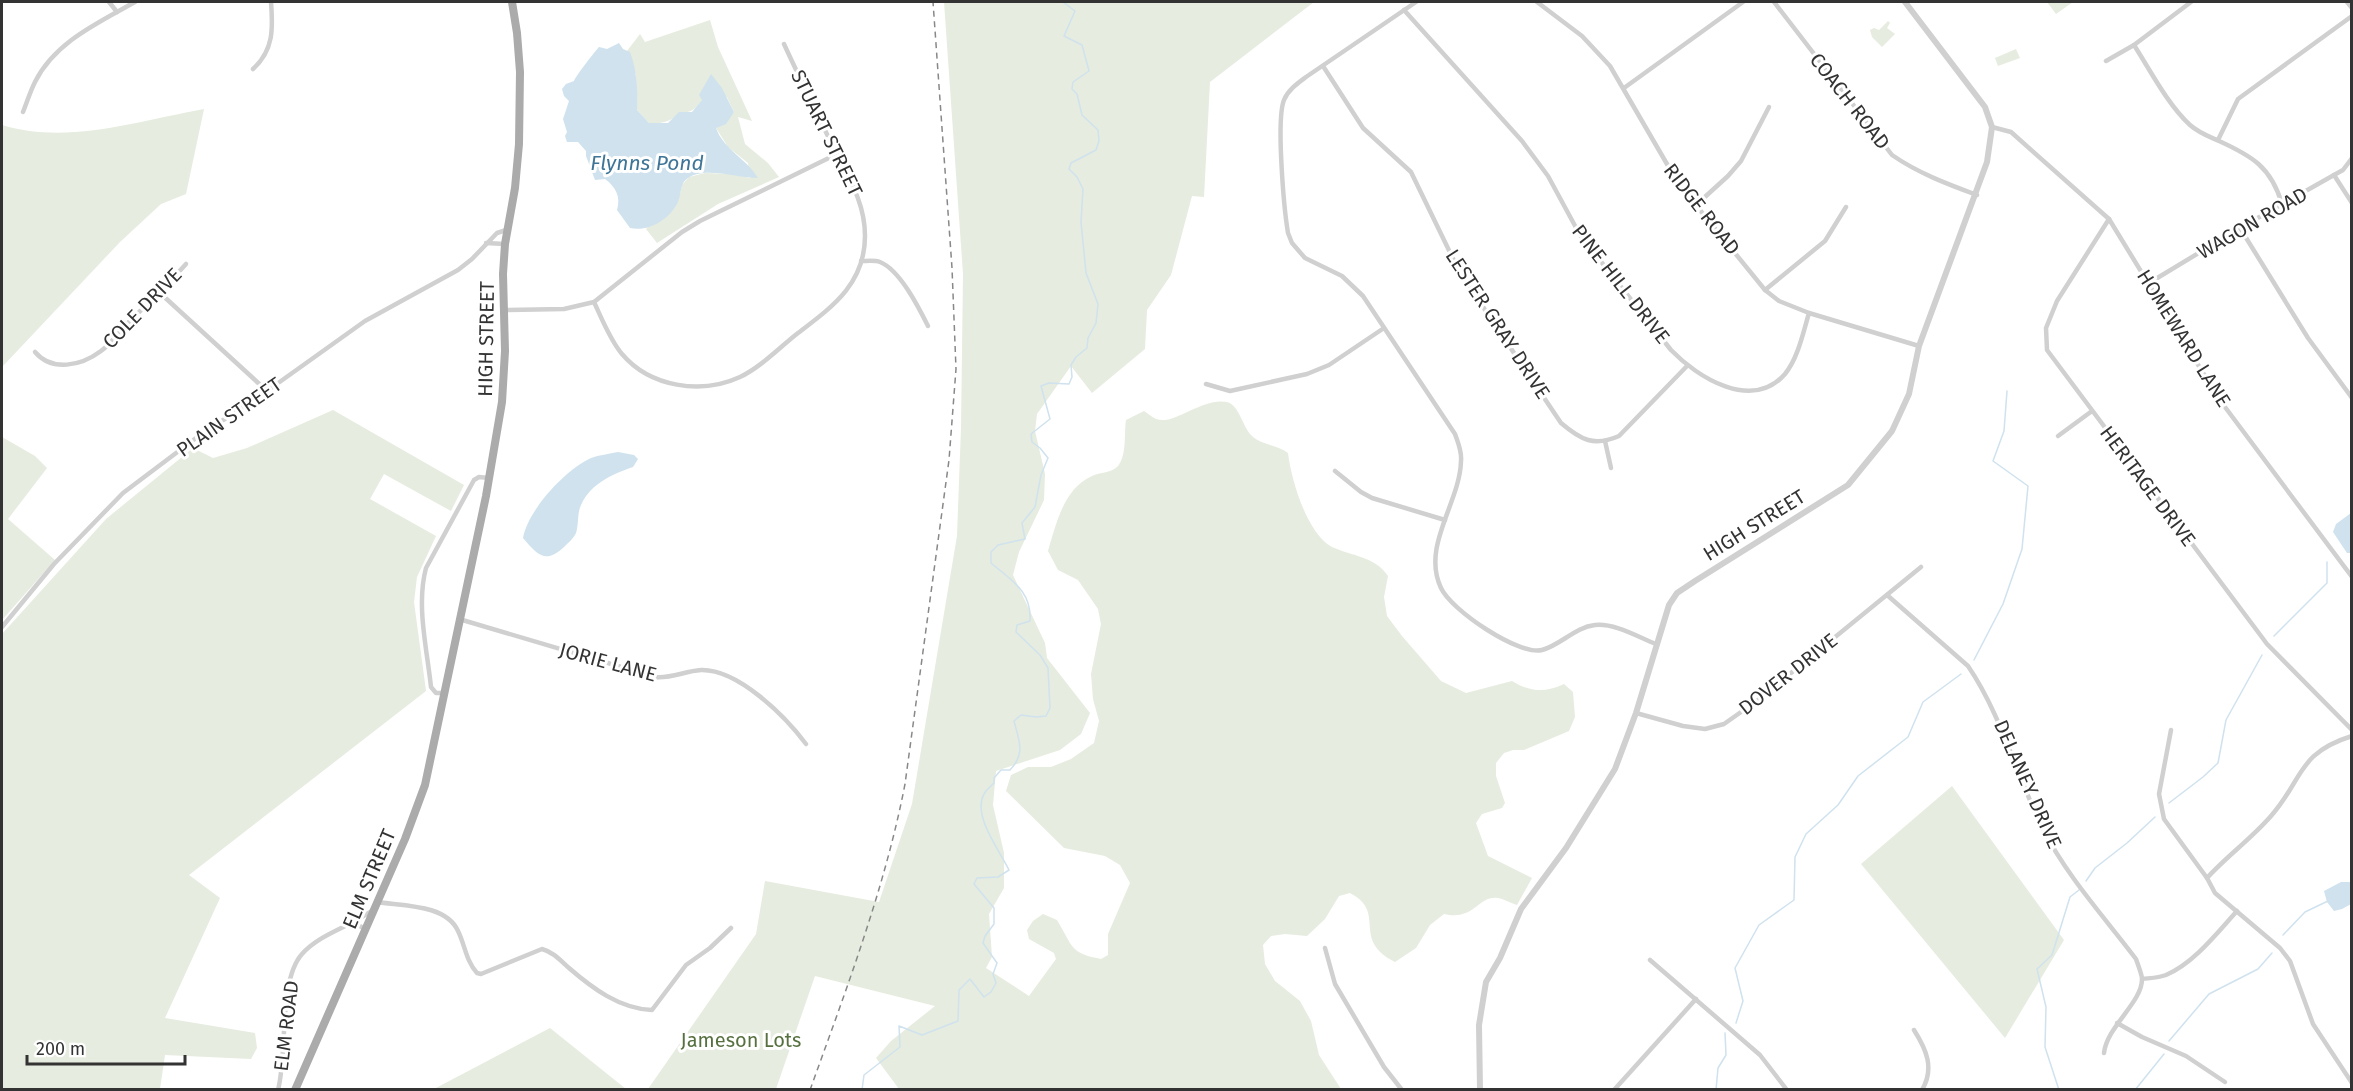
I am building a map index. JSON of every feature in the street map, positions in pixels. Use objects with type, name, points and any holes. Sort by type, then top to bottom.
[{"type":"main road","name":"HIGH STREET","points":[[448,674],[489,478],[502,397],[505,351],[505,244],[515,188],[521,96],[518,33],[512,2]]},
{"type":"main road","name":"ELM STREET","points":[[295,1089],[376,906],[425,785],[448,674]]},
{"type":"street","points":[[109,2],[117,12]]},
{"type":"street","points":[[23,112],[35,82],[52,56],[77,35],[135,2]]},
{"type":"street","points":[[253,69],[266,55],[271,40],[273,28],[271,2]]},
{"type":"street","points":[[1416,2],[1295,85],[1284,99],[1281,141],[1288,232],[1292,243],[1305,258],[1342,276],[1353,285],[1447,421],[1460,448],[1460,471],[1445,520],[1435,567],[1442,590],[1457,609],[1515,647],[1529,651],[1550,648],[1586,627],[1598,625],[1612,627],[1656,644]]},
{"type":"street","name":"RIDGE ROAD","points":[[1537,2],[1597,50],[1624,88],[1653,144],[1678,183],[1765,290],[1779,301],[1809,313],[1919,346]]},
{"type":"street","points":[[1624,88],[1743,2]]},
{"type":"street","name":"COACH ROAD","points":[[1774,2],[1892,155],[1902,163],[1933,178],[1977,195]]},
{"type":"street","points":[[1905,2],[1985,107],[1992,127]]},
{"type":"street","points":[[2106,61],[2134,45],[2191,2]]},
{"type":"street","points":[[2347,2],[2352,8]]},
{"type":"street","name":"PINE HILL DRIVE","points":[[1404,10],[1522,141],[1548,176],[1580,235],[1671,350],[1687,366],[1709,379],[1732,388],[1744,390],[1768,386],[1786,373],[1793,360],[1809,313]]},
{"type":"street","points":[[2218,140],[2238,99],[2352,16]]},
{"type":"street","name":"STUART STREET","points":[[594,302],[621,353],[645,373],[680,385],[696,387],[712,385],[741,376],[834,306],[850,288],[861,261],[865,235],[861,202],[784,44]]},
{"type":"street","points":[[2134,45],[2188,124],[2204,135],[2218,140],[2261,164],[2275,184],[2282,204]]},
{"type":"street","name":"LESTER GRAY DRIVE","points":[[1323,66],[1363,128],[1411,172],[1459,271],[1561,423],[1586,440],[1605,441]]},
{"type":"street","points":[[1696,205],[1741,161],[1769,107]]},
{"type":"street","name":"HIGH STREET","points":[[1480,1089],[1479,1025],[1486,982],[1500,958],[1521,909],[1566,848],[1608,783],[1636,713],[1669,605],[1677,594],[1848,485],[1892,430],[1909,394],[1919,346],[1988,162],[1992,127]]},
{"type":"street","name":"HOMEWARD LANE","points":[[1992,127],[2011,132],[2109,219],[2219,399],[2352,577]]},
{"type":"street","points":[[504,310],[564,309],[594,302],[673,239],[700,221],[837,154]]},
{"type":"street","name":"WAGON ROAD","points":[[2149,284],[2240,228],[2334,176],[2343,170],[2352,158]]},
{"type":"street","points":[[2334,176],[2352,203]]},
{"type":"street","points":[[1765,290],[1825,241],[1846,207]]},
{"type":"street","name":"HERITAGE DRIVE","points":[[2109,219],[2057,301],[2046,328],[2047,350],[2267,644],[2352,730]]},
{"type":"street","points":[[2240,228],[2308,338],[2352,398]]},
{"type":"street","name":"PLAIN STREET","points":[[2,627],[54,564],[116,499],[196,438],[267,392],[365,321],[458,270],[497,233],[506,230]]},
{"type":"street","points":[[486,243],[505,244]]},
{"type":"street","points":[[861,261],[880,262],[893,272],[913,297],[928,326]]},
{"type":"street","name":"COLE DRIVE","points":[[35,351],[43,361],[56,364],[65,365],[87,360],[108,345],[186,264]]},
{"type":"street","points":[[160,293],[267,392]]},
{"type":"street","points":[[1206,384],[1230,391],[1307,374],[1329,365],[1384,328]]},
{"type":"street","points":[[1611,468],[1605,441],[1620,436],[1687,366]]},
{"type":"street","points":[[2058,436],[2092,411]]},
{"type":"street","points":[[1335,471],[1372,498],[1445,520]]},
{"type":"street","points":[[444,693],[436,693],[431,687],[422,597],[423,581],[426,568],[474,480],[479,477],[489,478]]},
{"type":"street","name":"DOVER DRIVE","points":[[1636,713],[1683,726],[1705,729],[1724,724],[1758,700],[1921,567]]},
{"type":"street","name":"DELANEY DRIVE","points":[[1887,595],[1968,666],[1978,681],[1995,712],[2029,799],[2053,847],[2136,959],[2142,979]]},
{"type":"street","name":"JORIE LANE","points":[[459,619],[655,677],[662,678],[700,670],[718,672],[741,683],[762,700],[793,727],[806,744]]},
{"type":"street","points":[[2170,730],[2159,794],[2164,819],[2207,878],[2215,893],[2280,948],[2290,961],[2313,1024],[2352,1083]]},
{"type":"street","points":[[2207,878],[2270,817],[2282,802],[2300,771],[2315,754],[2330,744],[2352,736]]},
{"type":"street","points":[[376,906],[423,909],[444,915],[458,930],[469,962],[477,974],[542,949],[555,955],[589,985],[627,1006],[644,1010],[652,1010],[687,965],[731,928]]},
{"type":"street","name":"ELM ROAD","points":[[278,1089],[284,1053],[286,998],[297,961],[303,953],[320,940],[376,906]]},
{"type":"street","points":[[2104,1053],[2105,1041],[2133,1002],[2142,979],[2160,977],[2179,968],[2237,911]]},
{"type":"street","points":[[353,922],[365,929]]},
{"type":"street","points":[[1325,948],[1335,984],[1384,1066],[1402,1089]]},
{"type":"street","points":[[1650,960],[1760,1055],[1787,1089]]},
{"type":"street","points":[[1614,1089],[1696,999]]},
{"type":"street","points":[[2117,1023],[2142,1037],[2186,1056],[2225,1082]]},
{"type":"street","points":[[1914,1030],[1926,1050],[1929,1065],[1928,1076],[1922,1089]]},
{"type":"green space","name":"Jameson Lots","points":[[944,2],[1314,2],[1210,82],[1204,197],[1192,196],[1171,275],[1147,310],[1145,349],[1092,393],[1071,366],[1037,414],[1035,431],[1045,474],[1044,500],[1019,552],[1013,575],[1045,643],[1047,658],[1090,713],[1081,734],[1060,750],[996,771],[993,805],[1004,853],[1004,888],[989,914],[992,957],[986,968],[1029,996],[1056,959],[1054,953],[1029,939],[1027,930],[1033,921],[1043,914],[1057,920],[1077,951],[1101,959],[1108,955],[1108,934],[1130,883],[1120,865],[1105,856],[1064,848],[1006,791],[1011,775],[1028,767],[1051,767],[1071,759],[1094,743],[1099,721],[1093,699],[1091,674],[1101,624],[1098,609],[1078,580],[1058,570],[1048,551],[1062,508],[1074,489],[1095,475],[1113,470],[1118,466],[1124,450],[1126,420],[1144,411],[1156,419],[1163,420],[1208,404],[1227,402],[1235,407],[1255,439],[1288,453],[1297,491],[1315,530],[1332,547],[1370,561],[1383,570],[1388,576],[1384,597],[1387,616],[1441,681],[1466,693],[1512,681],[1538,690],[1564,684],[1573,692],[1575,717],[1569,731],[1524,750],[1504,753],[1496,763],[1496,776],[1505,803],[1502,808],[1482,814],[1476,823],[1488,856],[1532,878],[1517,905],[1491,898],[1463,914],[1444,914],[1430,925],[1416,948],[1395,962],[1374,944],[1367,909],[1350,893],[1339,896],[1325,919],[1307,936],[1285,934],[1271,936],[1263,945],[1265,964],[1275,981],[1300,1001],[1311,1021],[1319,1055],[1341,1089],[899,1089],[876,1058],[891,1041],[935,1006],[815,976],[776,1089],[648,1089],[756,934],[765,881],[879,902],[912,804],[957,536],[963,274]]},
{"type":"green space","points":[[2047,2],[2073,2],[2056,14]]},
{"type":"green space","points":[[710,20],[718,47],[752,121],[738,117],[745,144],[768,163],[779,177],[718,204],[657,243],[646,229],[680,194],[682,185],[689,177],[705,173],[734,174],[750,178],[748,163],[728,147],[716,128],[734,112],[727,97],[702,100],[691,111],[661,123],[649,123],[637,110],[636,75],[627,51],[640,34],[645,42]]},
{"type":"green space","points":[[1888,21],[1890,23],[1887,28],[1895,34],[1882,47],[1872,37],[1870,30],[1874,28],[1879,30]]},
{"type":"green space","points":[[2016,49],[2020,58],[1998,66],[1995,58]]},
{"type":"green space","points":[[204,109],[186,194],[161,204],[120,242],[2,367],[2,125],[27,131],[77,132],[128,125]]},
{"type":"green space","points":[[333,410],[464,485],[451,511],[384,474],[370,499],[436,536],[417,577],[414,602],[426,691],[189,875],[220,898],[165,1018],[255,1033],[257,1048],[251,1059],[165,1055],[160,1089],[2,1089],[2,634],[106,519],[193,448],[213,458],[247,448]]},
{"type":"green space","points":[[2,437],[35,456],[47,468],[8,519],[55,560],[2,620]]},
{"type":"green space","points":[[1952,786],[2064,940],[2005,1038],[1861,864]]},
{"type":"green space","points":[[550,1028],[626,1089],[434,1089]]},
{"type":"water","name":"Flynns Pond","points":[[619,43],[623,49],[630,52],[636,81],[637,110],[649,123],[668,123],[679,112],[692,112],[702,100],[699,95],[711,74],[722,88],[734,112],[726,124],[716,128],[724,142],[758,178],[712,173],[695,175],[685,180],[677,204],[663,220],[644,228],[630,228],[617,210],[618,197],[615,189],[605,179],[595,180],[586,151],[578,142],[567,142],[563,119],[569,101],[562,89],[566,84],[574,81],[599,47],[607,49]]},
{"type":"water","points":[[618,452],[634,455],[638,459],[633,467],[610,476],[585,497],[580,508],[576,533],[564,547],[552,555],[537,553],[523,538],[532,515],[549,492],[570,472],[591,458]]},
{"type":"water","points":[[2351,513],[2351,553],[2347,553],[2333,532],[2336,524]]},
{"type":"water","points":[[2341,882],[2351,882],[2351,904],[2334,911],[2327,902],[2324,891]]},
{"type":"waterway","points":[[862,1090],[864,1075],[900,1047],[899,1026],[922,1035],[958,1021],[959,990],[970,979],[984,997],[991,992],[996,983],[993,974],[997,963],[983,943],[994,924],[994,908],[974,884],[977,878],[998,877],[1009,870],[984,823],[981,803],[985,793],[994,783],[994,778],[1001,770],[1010,770],[1018,758],[1020,747],[1014,721],[1021,715],[1046,716],[1050,708],[1048,668],[1040,655],[1016,632],[1017,625],[1030,621],[1028,602],[1019,587],[991,563],[991,552],[998,545],[1025,539],[1022,523],[1035,507],[1041,475],[1048,458],[1032,442],[1031,434],[1050,419],[1041,386],[1049,383],[1069,384],[1072,377],[1071,365],[1076,357],[1087,348],[1088,338],[1096,323],[1098,304],[1086,273],[1081,222],[1083,189],[1077,177],[1069,169],[1071,163],[1096,150],[1099,141],[1098,130],[1082,115],[1077,94],[1072,89],[1073,82],[1089,71],[1082,45],[1064,36],[1075,11],[1063,2]]},
{"type":"waterway","points":[[1974,660],[2003,604],[2022,549],[2028,486],[1993,461],[2004,431],[2007,391]]},
{"type":"waterway","points":[[2274,636],[2327,583],[2327,562]]},
{"type":"waterway","points":[[2169,803],[2218,763],[2226,720],[2262,655]]},
{"type":"waterway","points":[[1736,1023],[1743,1001],[1735,968],[1759,925],[1794,900],[1795,857],[1806,834],[1838,805],[1858,776],[1908,737],[1923,702],[1961,674]]},
{"type":"waterway","points":[[2086,881],[2095,868],[2155,817]]},
{"type":"waterway","points":[[2059,1090],[2045,1047],[2046,1007],[2037,969],[2052,955],[2070,897],[2079,890]]},
{"type":"waterway","points":[[2283,935],[2305,912],[2328,901]]},
{"type":"waterway","points":[[2169,1041],[2209,994],[2258,969],[2272,953]]},
{"type":"waterway","points":[[1716,1090],[1718,1068],[1726,1055],[1725,1033]]},
{"type":"waterway","points":[[2135,1090],[2164,1054]]},
{"type":"railway","points":[[810,1090],[864,938],[897,823],[905,784],[949,460],[956,369],[952,268],[933,2]]}]
